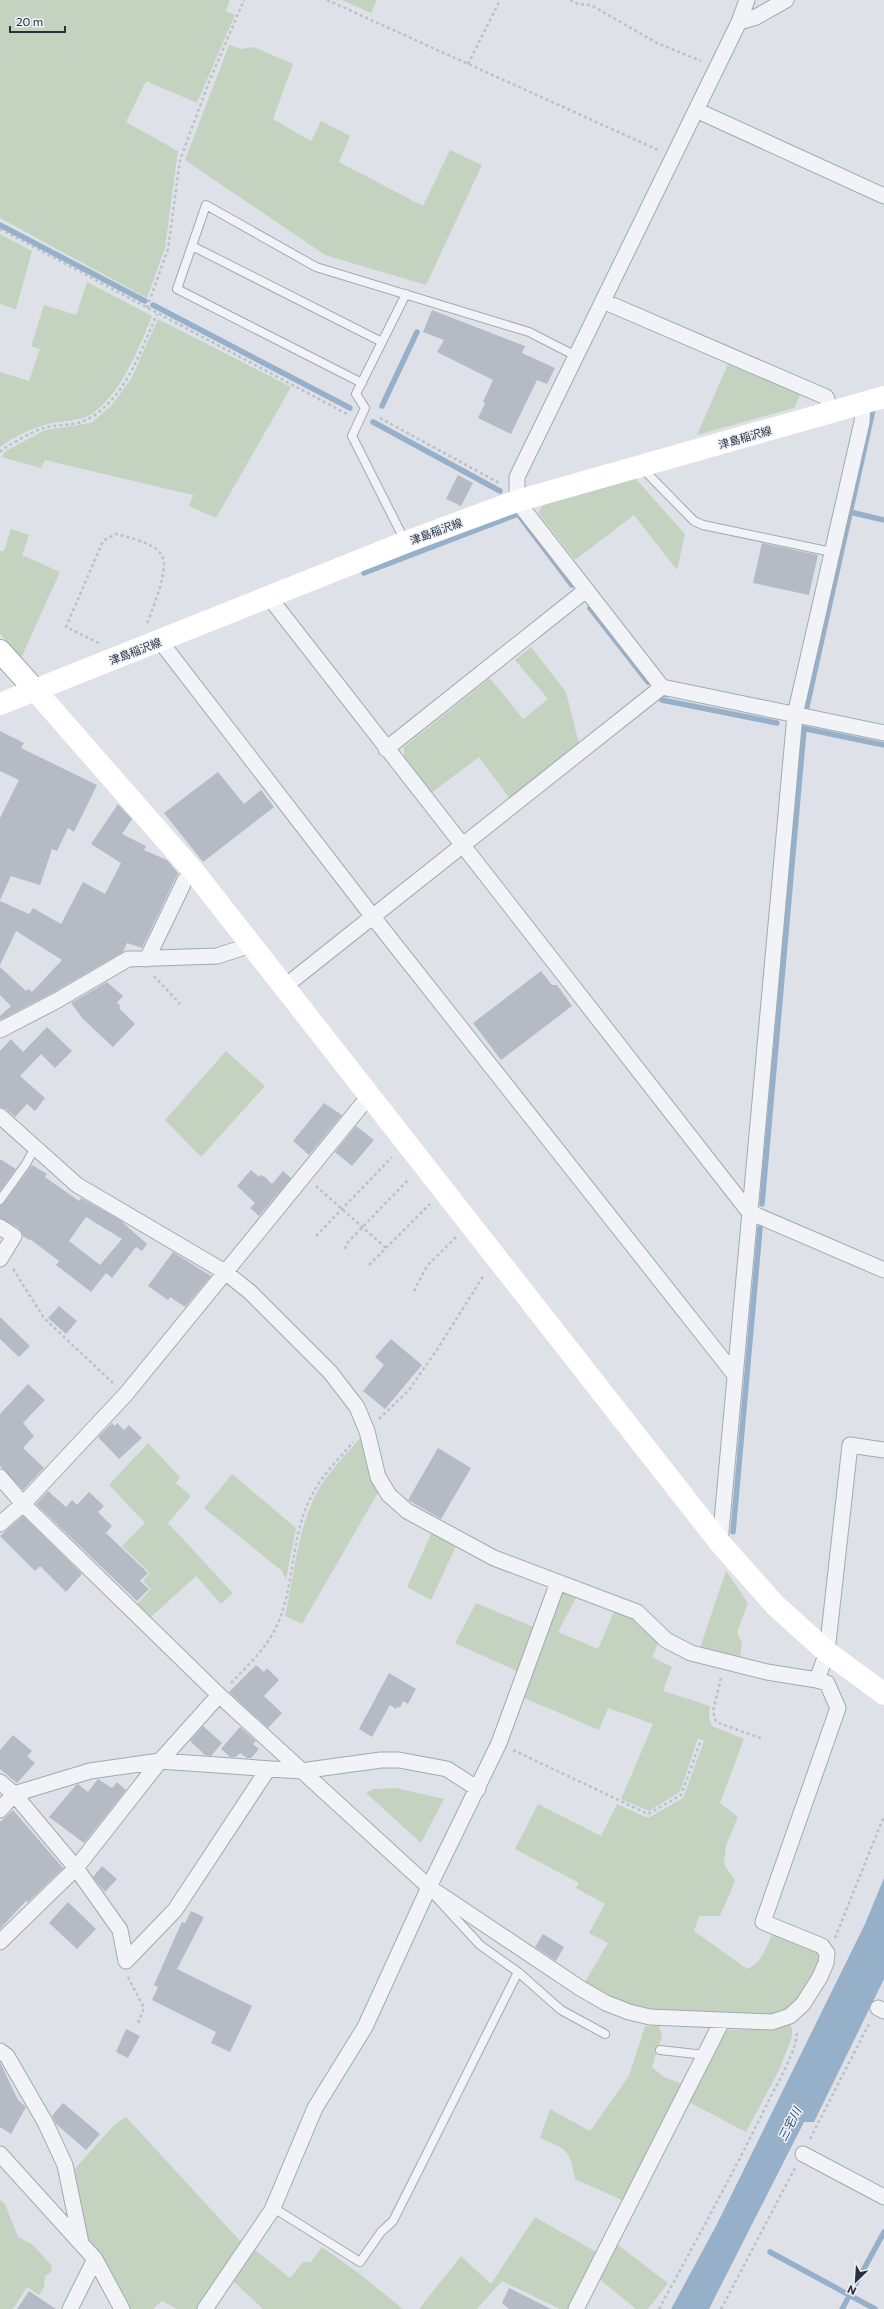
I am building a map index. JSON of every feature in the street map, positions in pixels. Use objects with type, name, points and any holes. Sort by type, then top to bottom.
[{"type":"street","points":[[748,0],[739,22],[517,477],[517,501],[662,687],[884,733]]},
{"type":"street","points":[[739,22],[756,17],[786,0]]},
{"type":"street","points":[[696,110],[884,196]]},
{"type":"street","points":[[603,301],[826,396],[832,412]]},
{"type":"street","name":"津島稲沢線","points":[[0,704],[406,542],[517,501],[884,397]]},
{"type":"street","points":[[720,1543],[795,715],[862,422],[863,403]]},
{"type":"street","points":[[386,749],[586,590]]},
{"type":"street","points":[[269,597],[386,749],[749,1212],[884,1270]]},
{"type":"street","points":[[153,644],[373,917],[735,1375]]},
{"type":"street","points":[[0,651],[194,873],[720,1543],[775,1605],[827,1652],[884,1694]]},
{"type":"street","points":[[284,987],[662,687]]},
{"type":"street","points":[[143,959],[185,880],[194,873]]},
{"type":"street","points":[[0,1029],[56,1001],[128,959],[217,956],[251,945]]},
{"type":"street","points":[[0,1524],[24,1504],[126,1394],[370,1096]]},
{"type":"street","points":[[0,1116],[78,1185],[225,1272],[250,1292],[330,1372],[357,1407],[367,1430],[378,1477],[389,1496],[408,1511],[494,1558],[637,1612],[666,1640],[691,1654],[827,1682],[838,1708],[763,1922],[822,1946],[827,1953],[826,1963],[820,1977],[803,2004],[790,2016],[772,2022],[650,2017],[629,2012],[606,2003],[580,1988],[429,1888],[219,1695],[24,1504],[0,1477]]},
{"type":"street","points":[[0,1226],[14,1236],[1,1259]]},
{"type":"street","points":[[817,1680],[827,1652],[850,1445],[884,1450]]},
{"type":"street","points":[[205,2309],[249,2246],[272,2207],[315,2108],[365,2027],[429,1888],[499,1743],[558,1582]]},
{"type":"street","points":[[0,1942],[76,1868],[160,1761],[219,1695]]},
{"type":"street","points":[[0,1810],[14,1794],[90,1771],[160,1761],[301,1771],[381,1760],[400,1760],[447,1769],[478,1789]]},
{"type":"street","points":[[0,1782],[14,1794],[76,1868],[120,1930],[126,1961],[175,1910],[268,1769]]},
{"type":"street","points":[[576,2309],[722,2021]]},
{"type":"street","points":[[0,2051],[7,2056],[45,2122],[65,2165],[81,2243]]},
{"type":"street","points":[[0,2154],[95,2259],[122,2309]]},
{"type":"street","points":[[803,2154],[884,2197]]},
{"type":"street","points":[[70,2309],[95,2259]]},
{"type":"lane","points":[[362,383],[177,290],[206,205],[316,267],[529,332],[576,356]]},
{"type":"lane","points":[[192,246],[382,342]]},
{"type":"lane","points":[[406,294],[356,394],[364,408],[352,436],[406,542]]},
{"type":"lane","points":[[641,467],[694,521],[703,525],[832,552]]},
{"type":"lane","points":[[0,1200],[26,1164],[35,1147]]},
{"type":"lane","points":[[429,1888],[440,1904],[480,1945],[518,1972],[561,2010],[605,2034]]},
{"type":"lane","points":[[272,2207],[360,2262],[382,2232],[393,2222],[518,1972]]},
{"type":"lane","points":[[660,2050],[705,2055]]},
{"type":"path","points":[[147,308],[168,249],[180,160],[209,82],[244,0]]},
{"type":"path","points":[[327,0],[673,157]]},
{"type":"path","points":[[468,64],[500,0]]},
{"type":"path","points":[[570,0],[578,4],[591,5],[657,43],[716,68]]},
{"type":"path","points":[[0,229],[347,414]]},
{"type":"path","points":[[0,452],[43,428],[88,420],[108,403],[127,378],[136,362],[157,314]]},
{"type":"path","points":[[380,418],[506,486],[517,501]]},
{"type":"path","points":[[114,659],[103,644],[66,627],[103,541],[116,534],[147,544],[161,554],[166,566],[147,625],[153,644]]},
{"type":"path","points":[[143,959],[180,1004]]},
{"type":"path","points":[[316,1236],[406,1143]]},
{"type":"path","points":[[345,1249],[348,1242],[423,1165]]},
{"type":"path","points":[[304,1176],[386,1248]]},
{"type":"path","points":[[369,1265],[443,1191]]},
{"type":"path","points":[[414,1291],[426,1266],[470,1225]]},
{"type":"path","points":[[1,1259],[8,1262],[44,1318],[126,1394]]},
{"type":"path","points":[[219,1695],[258,1655],[271,1637],[279,1621],[290,1580],[296,1543],[311,1496],[323,1477],[357,1438],[408,1390],[496,1259]]},
{"type":"path","points":[[725,1662],[713,1711],[716,1722],[763,1739]]},
{"type":"path","points":[[499,1743],[648,1814],[681,1795],[701,1740]]},
{"type":"path","points":[[827,1953],[838,1933],[884,1816]]},
{"type":"path","points":[[126,1958],[126,1973],[144,2008],[137,2026]]},
{"type":"path","points":[[659,2309],[738,2165],[784,2070],[797,2038],[797,2027],[790,2016]]},
{"type":"green space","points":[[0,0],[230,0],[226,11],[235,15],[197,103],[146,81],[126,122],[178,151],[165,248],[147,298],[0,218]]},
{"type":"green space","points":[[342,0],[377,0],[371,13]]},
{"type":"green space","points":[[229,45],[241,49],[254,47],[293,64],[273,119],[311,141],[321,121],[350,136],[339,162],[423,206],[450,150],[482,165],[426,285],[325,255],[185,160]]},
{"type":"green space","points":[[0,234],[32,251],[16,309],[0,304]]},
{"type":"green space","points":[[87,282],[152,316],[134,357],[118,386],[98,410],[86,417],[75,420],[46,424],[25,432],[0,447],[0,372],[29,381],[40,349],[31,346],[44,305],[76,315]]},
{"type":"green space","points":[[158,319],[291,387],[216,518],[189,506],[193,495],[45,460],[41,468],[1,457],[6,451],[45,430],[91,423],[112,405],[131,379]]},
{"type":"green space","points":[[728,364],[800,395],[794,408],[697,435]]},
{"type":"green space","points":[[635,478],[685,534],[677,570],[634,515],[575,560],[538,513],[543,504]]},
{"type":"green space","points":[[11,529],[29,535],[22,555],[60,572],[21,658],[0,634],[0,551],[4,551]]},
{"type":"green space","points":[[531,647],[566,692],[579,744],[510,799],[479,757],[431,793],[404,758],[404,747],[490,678],[523,719],[548,699],[515,660]]},
{"type":"green space","points":[[226,1051],[265,1086],[201,1157],[165,1120]]},
{"type":"green space","points":[[360,1438],[365,1443],[379,1491],[302,1624],[285,1616],[304,1523],[320,1486]]},
{"type":"green space","points":[[148,1443],[180,1477],[176,1483],[191,1496],[168,1523],[233,1593],[221,1604],[196,1576],[150,1618],[136,1605],[151,1589],[143,1581],[150,1573],[122,1546],[145,1523],[109,1485]]},
{"type":"green space","points":[[232,1474],[296,1528],[286,1580],[282,1571],[204,1508]]},
{"type":"green space","points":[[432,1532],[456,1546],[431,1600],[407,1587]]},
{"type":"green space","points":[[726,1571],[748,1603],[737,1633],[742,1644],[740,1658],[700,1648]]},
{"type":"green space","points":[[566,1591],[577,1596],[558,1632],[598,1649],[615,1609],[636,1618],[659,1641],[652,1657],[672,1667],[663,1691],[710,1706],[709,1717],[712,1726],[744,1739],[720,1803],[738,1817],[726,1845],[724,1864],[735,1881],[720,1916],[699,1916],[694,1931],[747,1969],[757,1963],[773,1932],[818,1949],[822,1960],[789,2013],[768,2018],[631,2008],[583,1985],[608,1943],[589,1933],[605,1904],[576,1888],[579,1883],[515,1849],[538,1804],[601,1836],[617,1804],[648,1818],[683,1798],[704,1741],[698,1738],[680,1792],[649,1811],[621,1799],[653,1724],[608,1708],[599,1730],[522,1697],[561,1596]]},
{"type":"green space","points":[[476,1603],[536,1628],[519,1672],[455,1643]]},
{"type":"green space","points":[[396,1788],[444,1799],[421,1843],[366,1793],[373,1789]]},
{"type":"green space","points":[[788,2021],[792,2028],[792,2037],[778,2072],[746,2132],[689,2102],[724,2030],[772,2029]]},
{"type":"green space","points":[[645,2026],[659,2026],[662,2036],[652,2067],[664,2077],[685,2085],[624,2201],[575,2179],[569,2156],[566,2152],[562,2148],[540,2138],[550,2109],[590,2131],[629,2076]]},
{"type":"green space","points":[[126,2117],[243,2244],[197,2309],[177,2309],[162,2301],[153,2309],[128,2309],[88,2244],[72,2172],[114,2125]]},
{"type":"green space","points":[[0,2200],[5,2204],[18,2237],[33,2245],[52,2266],[51,2272],[45,2276],[44,2287],[39,2295],[27,2287],[13,2309],[0,2309]]},
{"type":"green space","points":[[535,2217],[598,2253],[570,2309],[560,2309],[502,2281],[477,2309],[419,2309],[461,2256],[491,2284]]},
{"type":"green space","points":[[615,2243],[668,2283],[648,2309],[636,2309],[598,2278]]},
{"type":"green space","points":[[322,2247],[357,2272],[403,2309],[263,2309],[232,2280],[255,2250],[290,2278],[303,2262],[311,2262]]},
{"type":"water","name":"三宅川","points":[[884,1878],[884,1979],[814,2122],[804,2122],[709,2309],[671,2309],[716,2226],[865,1924]]},
{"type":"building","points":[[432,310],[525,346],[522,353],[555,368],[547,384],[537,380],[511,434],[478,418],[485,403],[483,402],[493,380],[437,352],[444,340],[423,332]]},
{"type":"building","points":[[458,475],[473,483],[461,506],[446,499]]},
{"type":"building","points":[[762,543],[818,555],[809,595],[753,583]]},
{"type":"building","points":[[0,731],[24,743],[21,748],[97,785],[74,832],[68,828],[57,851],[52,849],[40,885],[11,876],[0,900],[0,818],[19,780],[0,771]]},
{"type":"building","points":[[218,772],[244,804],[261,790],[274,807],[203,862],[164,813]]},
{"type":"building","points":[[118,804],[132,819],[122,834],[146,846],[144,850],[167,860],[178,873],[142,948],[127,943],[123,952],[52,993],[0,1020],[0,1016],[11,1006],[0,995],[0,967],[26,991],[28,989],[32,992],[62,960],[16,931],[0,965],[0,901],[29,914],[33,908],[61,924],[83,882],[105,894],[121,863],[91,844]]},
{"type":"building","points":[[541,971],[552,985],[557,985],[572,1006],[501,1060],[473,1023]]},
{"type":"building","points":[[107,982],[123,996],[117,1003],[121,1006],[119,1008],[135,1024],[113,1047],[83,1019],[71,1003]]},
{"type":"building","points":[[47,1027],[72,1051],[55,1068],[41,1054],[20,1076],[45,1098],[35,1111],[27,1104],[15,1117],[6,1109],[0,1107],[0,1051],[11,1039],[23,1052]]},
{"type":"building","points":[[324,1103],[342,1115],[309,1155],[293,1141]]},
{"type":"building","points":[[356,1126],[374,1140],[352,1166],[335,1152]]},
{"type":"building","points":[[0,1159],[16,1169],[0,1191]]},
{"type":"building","points":[[32,1165],[47,1174],[45,1177],[79,1201],[81,1198],[120,1220],[147,1244],[142,1251],[136,1247],[112,1278],[106,1273],[91,1292],[56,1265],[59,1261],[30,1239],[29,1240],[23,1236],[19,1228],[0,1218],[0,1205],[4,1203]],"holes":[[[86,1217],[122,1239],[100,1265],[69,1241]]]},
{"type":"building","points":[[251,1170],[259,1177],[260,1175],[265,1177],[272,1184],[283,1171],[291,1178],[259,1216],[250,1208],[255,1203],[237,1186]]},
{"type":"building","points":[[173,1252],[211,1276],[185,1307],[170,1297],[168,1300],[148,1286]]},
{"type":"building","points":[[59,1306],[77,1321],[66,1334],[48,1318]]},
{"type":"building","points":[[0,1317],[30,1346],[19,1357],[0,1339]]},
{"type":"building","points":[[391,1339],[422,1365],[385,1409],[363,1391],[384,1365],[375,1357]]},
{"type":"building","points":[[28,1384],[45,1400],[23,1423],[34,1436],[23,1448],[44,1468],[23,1490],[0,1466],[0,1414]]},
{"type":"building","points":[[112,1423],[115,1426],[117,1423],[124,1430],[129,1425],[142,1438],[119,1459],[98,1437]]},
{"type":"building","points":[[438,1448],[471,1468],[441,1519],[408,1500]]},
{"type":"building","points":[[48,1491],[66,1507],[72,1500],[77,1505],[89,1492],[104,1506],[98,1512],[112,1526],[106,1533],[148,1573],[140,1581],[149,1589],[137,1601],[36,1504]]},
{"type":"building","points":[[23,1516],[82,1574],[66,1592],[40,1566],[35,1571],[0,1536]]},
{"type":"building","points":[[256,1665],[264,1672],[267,1668],[279,1680],[264,1696],[282,1713],[268,1728],[229,1692]]},
{"type":"building","points":[[389,1673],[416,1689],[408,1704],[403,1701],[400,1708],[398,1706],[396,1709],[390,1705],[372,1737],[359,1729]]},
{"type":"building","points":[[203,1726],[222,1743],[211,1756],[205,1755],[190,1741]]},
{"type":"building","points":[[240,1727],[256,1741],[253,1744],[259,1749],[251,1758],[247,1758],[240,1753],[236,1757],[230,1757],[221,1749]]},
{"type":"building","points":[[13,1735],[32,1751],[27,1756],[35,1763],[17,1783],[0,1769],[0,1750]]},
{"type":"building","points":[[98,1779],[112,1788],[117,1782],[126,1790],[84,1843],[49,1817],[76,1785],[78,1784],[88,1792]]},
{"type":"building","points":[[13,1810],[63,1868],[28,1902],[26,1901],[0,1929],[0,1822]]},
{"type":"building","points":[[102,1866],[117,1879],[105,1892],[93,1877]]},
{"type":"building","points":[[68,1902],[96,1929],[77,1949],[49,1923]]},
{"type":"building","points":[[191,1911],[204,1917],[177,1969],[252,2006],[230,2052],[211,2043],[216,2032],[152,2000],[158,1987],[154,1985],[182,1922],[185,1923]]},
{"type":"building","points":[[543,1934],[564,1947],[556,1961],[535,1947]]},
{"type":"building","points":[[126,2029],[140,2036],[128,2058],[116,2052]]},
{"type":"building","points":[[0,2062],[18,2100],[26,2107],[11,2134],[0,2127]]},
{"type":"building","points":[[63,2103],[100,2134],[86,2150],[56,2124],[52,2116]]},
{"type":"building","points":[[509,2288],[551,2309],[509,2309],[502,2303]]},
{"type":"building","points":[[29,2291],[56,2309],[17,2309]]},
{"type":"waterway","points":[[0,225],[145,301]]},
{"type":"waterway","points":[[153,305],[350,408]]},
{"type":"waterway","points":[[382,406],[417,332]]},
{"type":"waterway","points":[[806,711],[873,410]]},
{"type":"waterway","points":[[373,422],[500,491]]},
{"type":"waterway","points":[[850,512],[884,520]]},
{"type":"waterway","points":[[364,573],[518,514],[572,585]]},
{"type":"waterway","points":[[590,608],[648,682]]},
{"type":"waterway","points":[[662,700],[777,723]]},
{"type":"waterway","points":[[802,728],[884,745]]},
{"type":"waterway","points":[[762,1204],[804,729]]},
{"type":"waterway","points":[[733,1532],[760,1228]]},
{"type":"waterway","points":[[842,2309],[884,2232]]},
{"type":"waterway","points":[[770,2252],[875,2309]]}]
